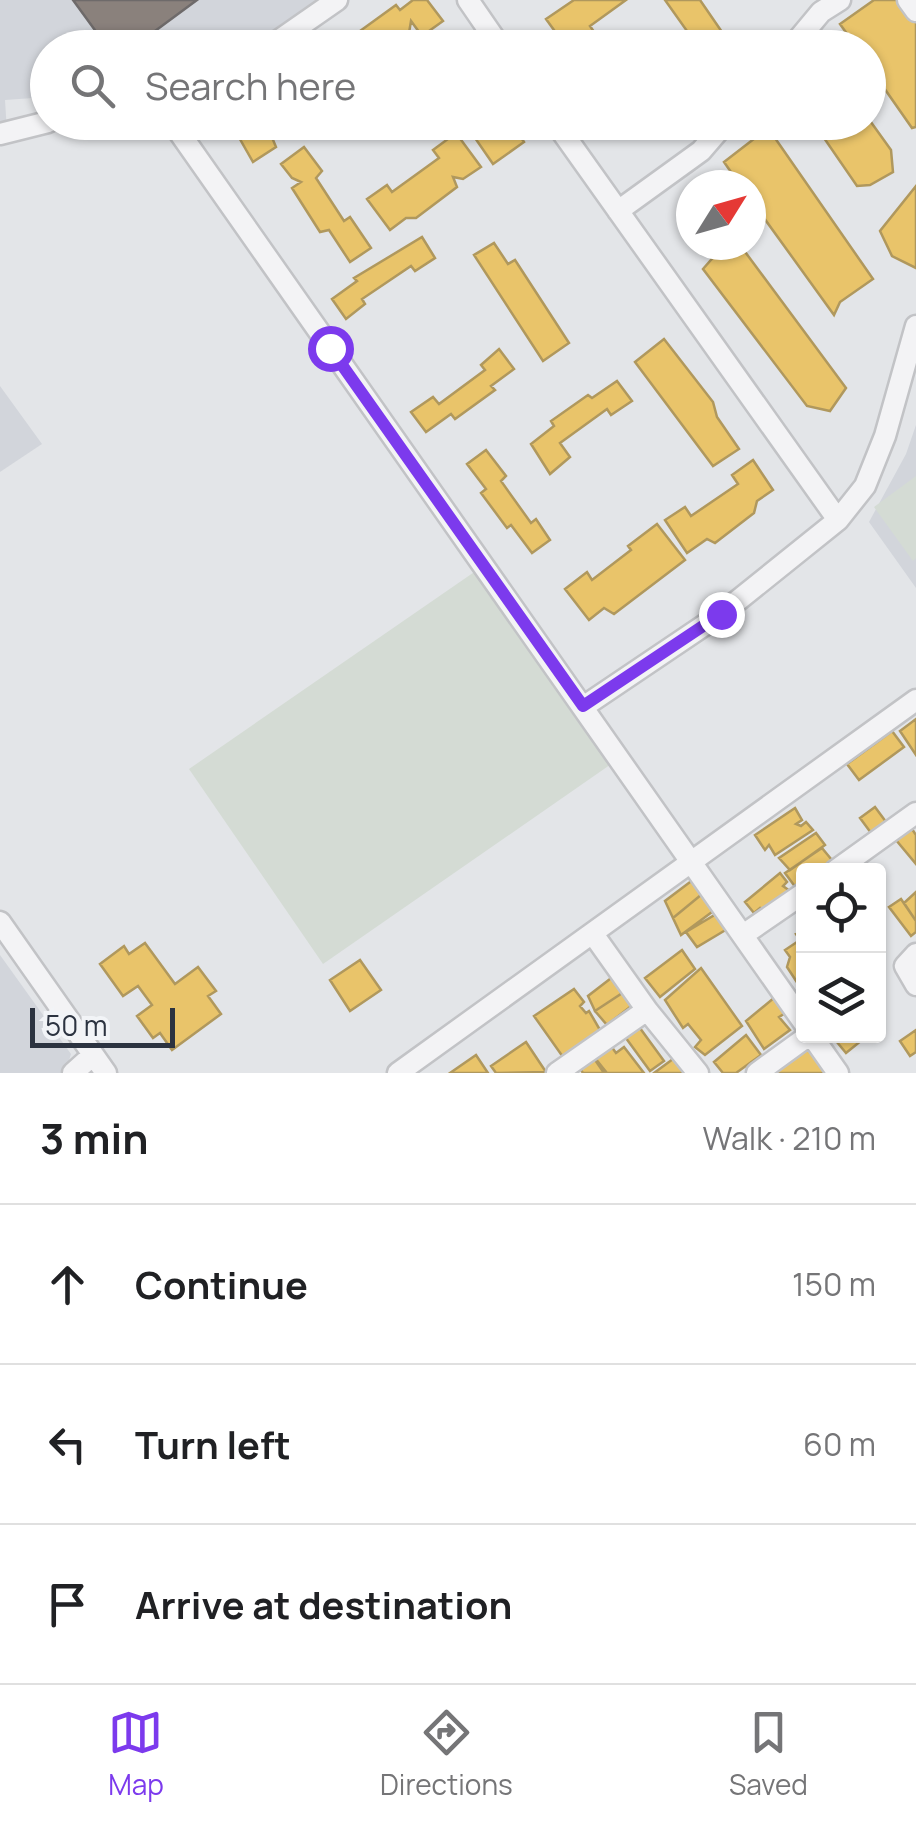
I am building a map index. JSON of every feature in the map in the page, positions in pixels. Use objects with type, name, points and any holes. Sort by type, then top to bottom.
[{"type":"street","points":[[294,30],[337,0]]},
{"type":"street","points":[[468,0],[489,30]]},
{"type":"street","points":[[806,30],[822,12],[840,0]]},
{"type":"street","points":[[908,0],[916,11]]},
{"type":"street","points":[[0,134],[30,126]]},
{"type":"street","points":[[185,140],[796,1012]]},
{"type":"street","points":[[568,140],[838,520]]},
{"type":"street","points":[[618,211],[702,151],[711,140]]},
{"type":"street","points":[[583,706],[721,614],[838,520],[865,486],[885,436],[916,326]]},
{"type":"street","points":[[398,1073],[916,700]]},
{"type":"street","points":[[845,863],[916,813]]},
{"type":"street","points":[[743,936],[796,899]]},
{"type":"street","points":[[0,922],[106,1073]]},
{"type":"street","points":[[593,934],[698,1073]]},
{"type":"street","points":[[916,954],[906,966],[916,985]]},
{"type":"street","points":[[557,1073],[647,1010]]},
{"type":"street","points":[[757,1073],[800,1043]]},
{"type":"street","points":[[815,1043],[838,1073]]},
{"type":"street","points":[[73,1073],[93,1055]]},
{"type":"shaded area","points":[[0,0],[317,0],[275,30],[30,30],[30,98],[5,100],[7,132],[0,134]]},
{"type":"shaded area","points":[[0,386],[42,444],[0,472]]},
{"type":"shaded area","points":[[916,425],[916,588],[869,522],[906,454]]},
{"type":"shaded area","points":[[916,476],[916,558],[913,561],[874,507]]},
{"type":"shaded area","points":[[483,566],[617,760],[323,964],[189,769]]},
{"type":"shaded area","points":[[0,955],[71,1054],[67,1067],[60,1073],[0,1073]]},
{"type":"building: Homes","points":[[413,0],[427,0],[443,21],[430,30],[418,30],[411,21],[410,30],[361,30],[396,5],[400,10]]},
{"type":"building: Homes","points":[[574,0],[626,0],[590,26],[593,30],[554,30],[546,19]]},
{"type":"building: Homes","points":[[665,0],[700,0],[721,30],[686,30]]},
{"type":"building: Homes","points":[[874,0],[900,0],[916,23],[916,127],[912,128],[886,91],[886,30],[844,30],[840,24]]},
{"type":"building: Homes","points":[[241,140],[273,140],[276,147],[253,162]]},
{"type":"building: Homes","points":[[447,140],[461,140],[481,167],[463,179],[453,177],[457,187],[416,218],[406,218],[390,230],[367,199],[387,185],[392,192],[439,158],[433,150]]},
{"type":"building: Homes","points":[[476,140],[523,140],[524,142],[493,164]]},
{"type":"building: Homes","points":[[752,140],[776,140],[873,279],[840,302],[834,315],[766,221],[766,170],[730,170],[724,162]]},
{"type":"building: Homes","points":[[825,140],[884,140],[891,150],[893,172],[870,185],[857,186]]},
{"type":"building: Homes","points":[[304,147],[322,171],[316,178],[344,221],[350,217],[371,248],[350,262],[329,230],[320,232],[292,188],[301,182],[292,178],[281,164]]},
{"type":"building: Homes","points":[[916,186],[916,268],[892,256],[880,231]]},
{"type":"building: Homes","points":[[422,237],[435,258],[415,271],[411,266],[362,299],[365,304],[346,319],[332,299],[357,281],[354,278]]},
{"type":"building: Homes","points":[[494,243],[508,264],[515,260],[569,343],[543,361],[474,255]]},
{"type":"building: Homes","points":[[711,260],[751,260],[846,388],[830,411],[807,406],[703,269]]},
{"type":"building: Homes","points":[[664,339],[713,402],[717,417],[739,449],[713,466],[635,362]]},
{"type":"building: Homes","points":[[499,349],[514,369],[491,386],[495,390],[455,419],[451,414],[426,432],[411,412],[433,397],[439,404],[485,370],[481,365]]},
{"type":"building: Homes","points":[[617,381],[632,401],[611,415],[607,409],[560,443],[570,457],[550,474],[531,444],[554,426],[551,421],[588,395],[592,398]]},
{"type":"building: Homes","points":[[486,450],[506,476],[501,481],[531,523],[536,519],[550,540],[532,553],[481,493],[486,489],[467,464]]},
{"type":"building: Homes","points":[[753,460],[773,490],[757,501],[754,513],[715,543],[707,539],[687,553],[665,520],[685,507],[691,516],[738,484],[732,475]]},
{"type":"building: Homes","points":[[657,524],[685,560],[614,614],[604,608],[589,620],[565,589],[587,572],[592,580]]},
{"type":"building: Homes","points":[[916,719],[916,755],[900,731]]},
{"type":"building: Homes","points":[[892,731],[904,747],[859,780],[847,764]]},
{"type":"building: Homes","points":[[875,807],[892,830],[877,841],[860,818]]},
{"type":"building: Homes","points":[[795,808],[802,820],[796,824],[806,822],[813,830],[775,855],[769,845],[765,850],[755,835]]},
{"type":"building: Homes","points":[[912,829],[916,835],[916,864],[896,840]]},
{"type":"building: Homes","points":[[816,833],[825,845],[790,870],[779,858]]},
{"type":"building: Homes","points":[[822,848],[834,863],[800,863]]},
{"type":"building: Homes","points":[[796,866],[796,888],[785,873]]},
{"type":"building: Homes","points":[[780,873],[787,882],[783,886],[790,891],[764,913],[760,908],[754,913],[745,902]]},
{"type":"building: Homes","points":[[698,876],[707,890],[673,918],[665,901]]},
{"type":"building: Homes","points":[[707,890],[720,906],[681,935],[673,918]]},
{"type":"building: Homes","points":[[916,892],[916,921],[904,903]]},
{"type":"building: Homes","points":[[901,899],[916,921],[916,932],[911,936],[889,907]]},
{"type":"building: Homes","points":[[718,913],[729,928],[697,947],[686,932]]},
{"type":"building: Homes","points":[[145,943],[175,984],[198,967],[216,991],[208,996],[221,1014],[172,1050],[160,1033],[153,1038],[137,1016],[152,1005],[138,986],[123,996],[100,964],[124,946],[129,954]]},
{"type":"building: Homes","points":[[796,943],[796,981],[787,967],[790,957],[785,950]]},
{"type":"building: Homes","points":[[682,950],[695,969],[660,997],[645,978]]},
{"type":"building: Homes","points":[[360,960],[381,990],[350,1011],[330,980]]},
{"type":"building: Homes","points":[[701,968],[742,1026],[705,1055],[695,1047],[701,1040],[688,1024],[683,1028],[665,1000]]},
{"type":"building: Homes","points":[[619,972],[630,988],[595,1011],[588,996]]},
{"type":"building: Homes","points":[[630,988],[639,1000],[607,1025],[595,1011]]},
{"type":"building: Homes","points":[[574,989],[584,1002],[580,1006],[586,1013],[589,1011],[600,1030],[563,1057],[534,1016]]},
{"type":"building: Homes","points":[[775,997],[787,1012],[779,1017],[790,1030],[764,1049],[746,1021]]},
{"type":"building: Homes","points":[[637,1024],[664,1061],[650,1071],[623,1034]]},
{"type":"building: Homes","points":[[916,1030],[916,1052],[910,1056],[900,1041]]},
{"type":"building: Homes","points":[[746,1035],[761,1055],[736,1073],[723,1073],[714,1062]]},
{"type":"building: Homes","points":[[526,1042],[546,1072],[496,1073],[491,1066]]},
{"type":"building: Homes","points":[[807,1043],[833,1073],[776,1073],[772,1067]]},
{"type":"building: Homes","points":[[838,1043],[858,1043],[846,1053]]},
{"type":"building: Homes","points":[[611,1046],[616,1053],[624,1047],[644,1073],[607,1073],[595,1058]]},
{"type":"building: Homes","points":[[591,1054],[604,1073],[583,1073],[577,1064]]},
{"type":"building: Homes","points":[[476,1055],[488,1073],[450,1073]]},
{"type":"building: Homes","points":[[673,1059],[694,1073],[654,1073]]},
{"type":"building: Industry","points":[[73,0],[197,0],[156,30],[95,30]]},
{"type":"route","points":[[330,348],[583,706],[721,614]]}]
